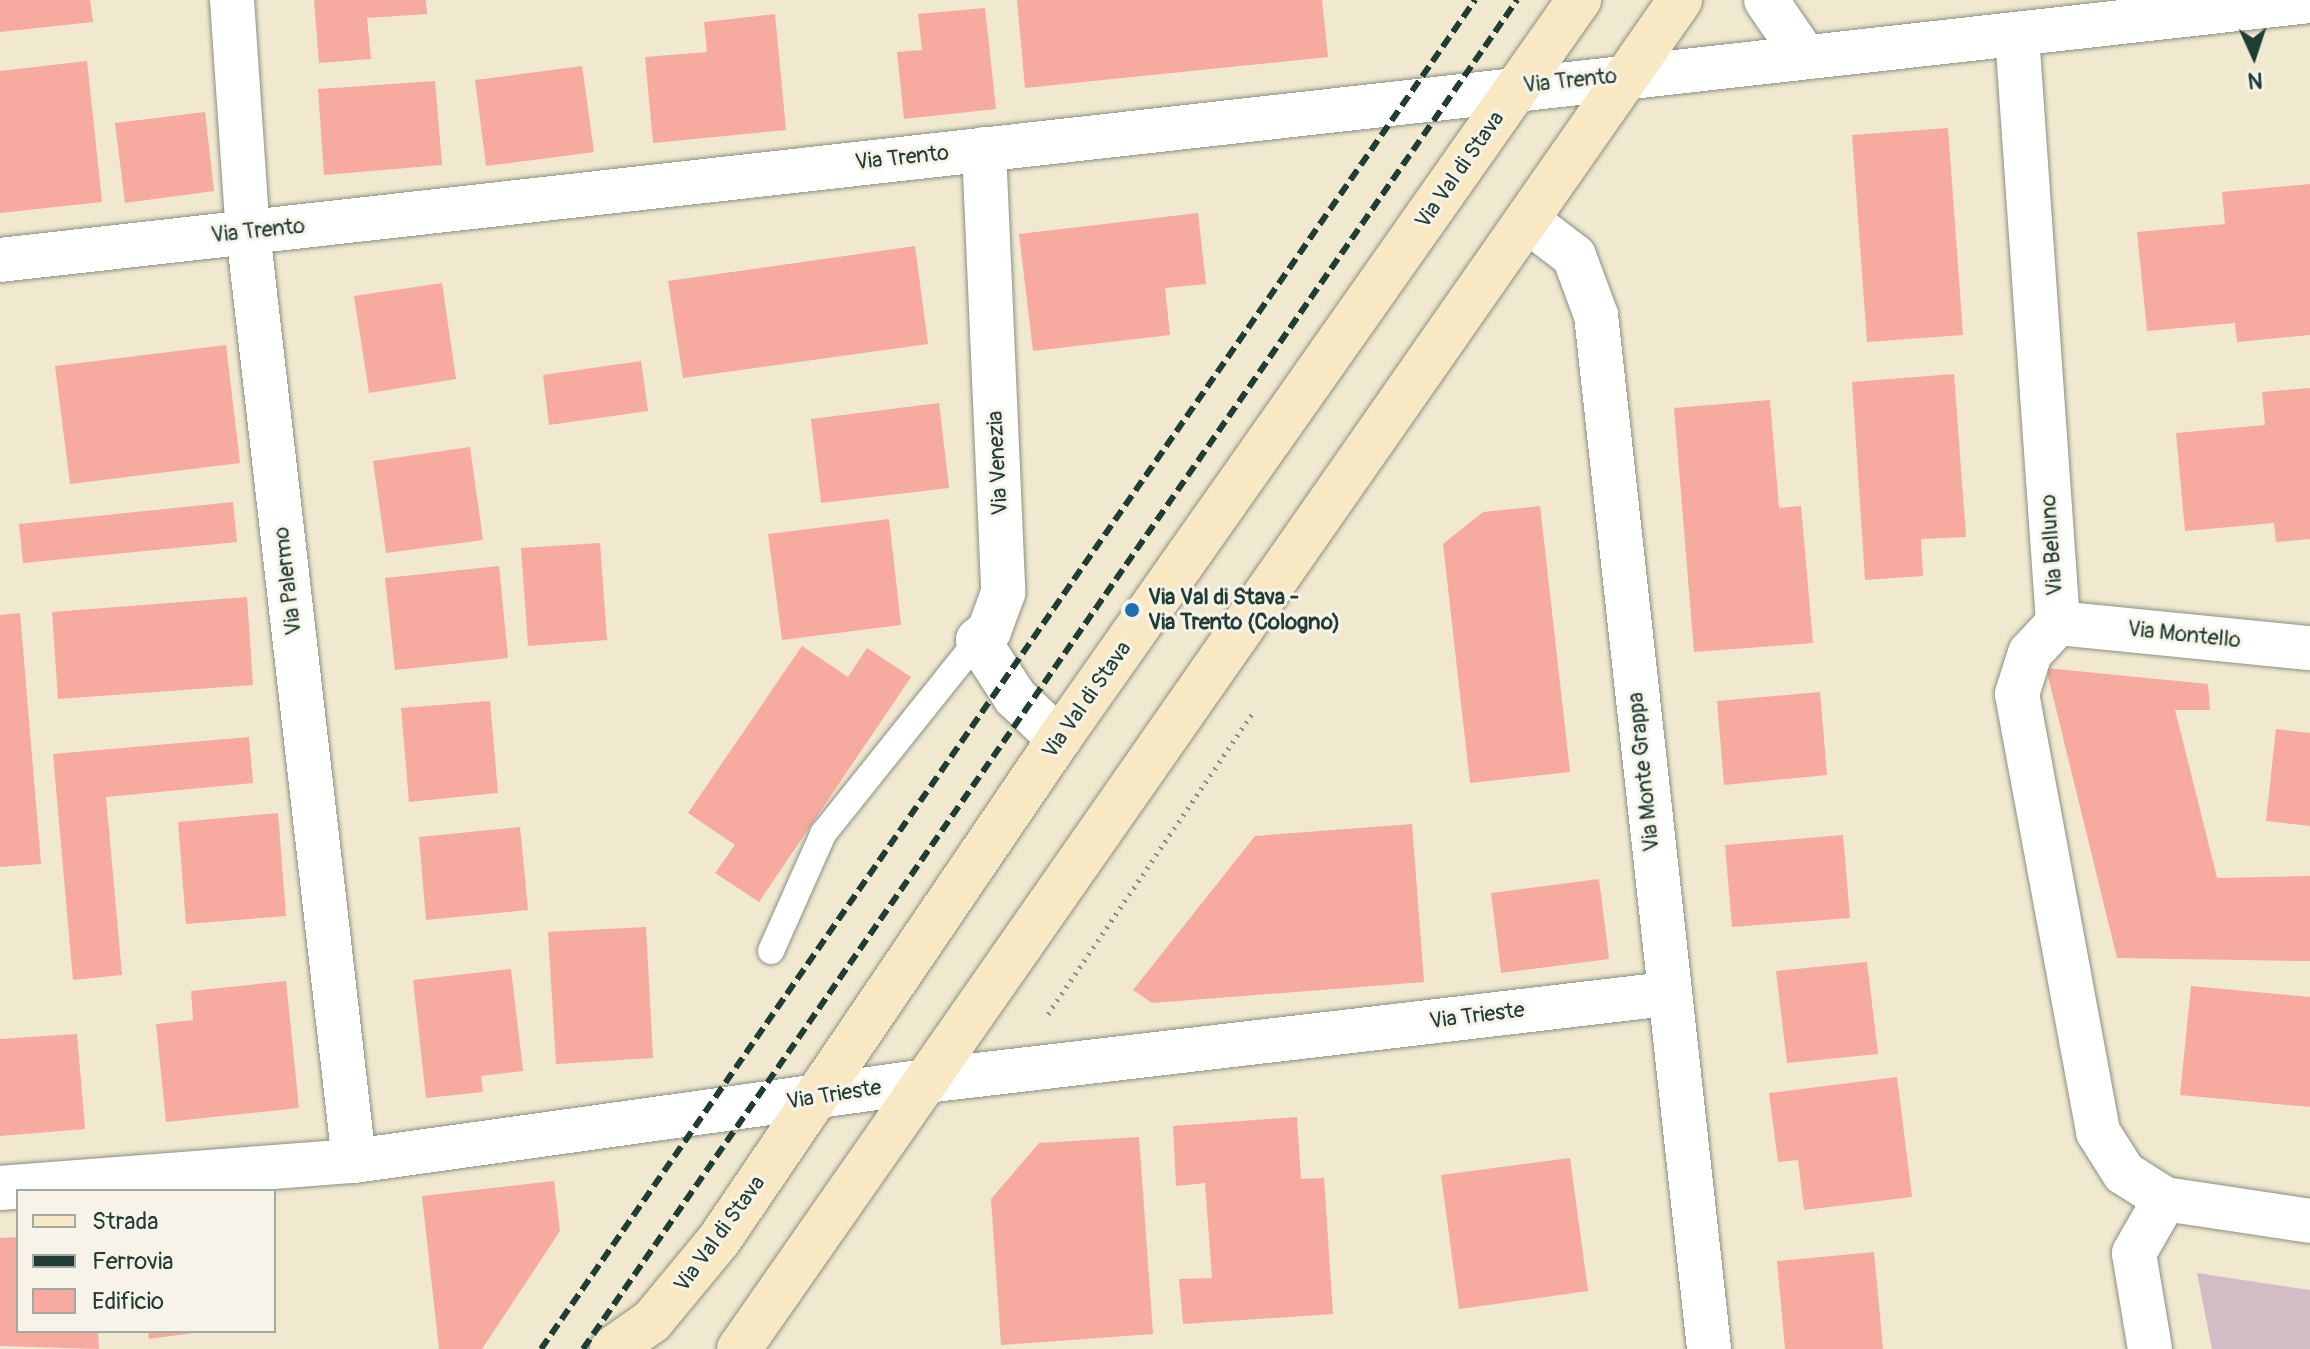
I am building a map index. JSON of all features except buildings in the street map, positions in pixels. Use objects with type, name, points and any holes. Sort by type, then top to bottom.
[{"type":"street","name":"Via Palermo","points":[[232,0],[248,232],[354,1161]]},
{"type":"street","name":"Via Val di Stava","points":[[612,1349],[652,1321],[694,1274],[1059,739],[1579,0]]},
{"type":"street","points":[[739,1349],[1680,0]]},
{"type":"street","points":[[1766,0],[1805,57]]},
{"type":"street","name":"Via Trento","points":[[0,260],[1520,86],[2017,35],[2310,1]]},
{"type":"street","name":"Via Belluno","points":[[2017,35],[2058,623],[2030,653],[2017,694],[2098,1132],[2124,1173],[2165,1199]]},
{"type":"street","name":"Via Venezia","points":[[978,640],[989,631],[1003,593],[984,149]]},
{"type":"street","name":"Via Monte Grappa","points":[[1528,221],[1574,256],[1596,315],[1667,994],[1709,1349]]},
{"type":"street","name":"Via Montello","points":[[2058,623],[2310,648]]},
{"type":"street","points":[[978,640],[1015,697],[1059,739]]},
{"type":"street","name":"Via Trieste","points":[[0,1188],[354,1161],[926,1081],[1667,994]]},
{"type":"street","points":[[2150,1349],[2134,1253],[2165,1199],[2310,1221]]},
{"type":"lane","points":[[771,951],[823,834],[978,640]]},
{"type":"shaded area","points":[[2197,1273],[2310,1290],[2310,1349],[2212,1349]]},
{"type":"railway","points":[[541,1349],[1475,0]]},
{"type":"railway","points":[[583,1349],[1517,0]]},
{"type":"place","name":"Via Val di Stava - Via Trento (Cologno)","points":[[1132,610]]}]
